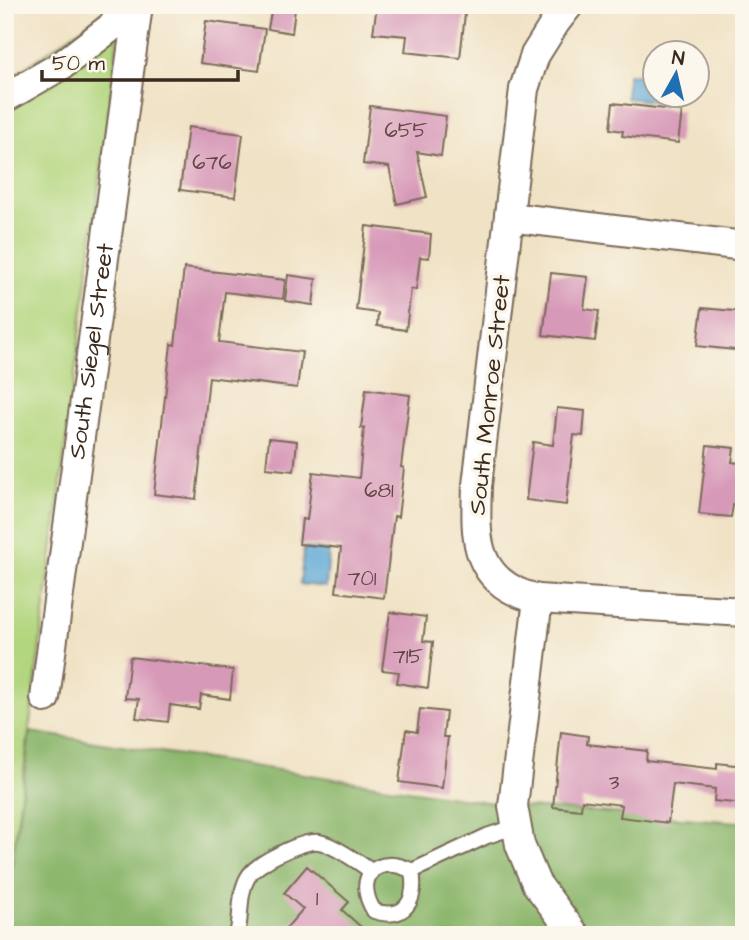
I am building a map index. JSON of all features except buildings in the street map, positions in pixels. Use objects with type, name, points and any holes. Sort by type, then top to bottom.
[{"type":"street","points":[[5,98],[62,65],[110,28],[130,5]]},
{"type":"street","name":"South Siegel Street","points":[[45,698],[138,5]]},
{"type":"street","name":"South Monroe Street","points":[[569,5],[535,55],[524,89],[477,485],[476,529],[483,562],[497,579],[516,592],[538,599],[744,612]]},
{"type":"street","points":[[509,217],[744,246]]},
{"type":"street","points":[[538,599],[515,816],[520,845],[536,883],[575,935]]},
{"type":"lane","points":[[412,871],[487,836],[515,816]]},
{"type":"lane","points":[[237,935],[242,892],[248,874],[277,855],[306,843],[320,842],[351,857],[371,871]]},
{"type":"lane","points":[[392,864],[412,871],[413,897],[406,908],[397,913],[383,914],[374,911],[365,891],[371,871],[392,864]]},
{"type":"green space","points":[[110,5],[122,5],[5,918],[5,82]]},
{"type":"green space","points":[[30,732],[513,806],[744,821],[744,935],[5,935]]},
{"type":"water","points":[[628,74],[640,75],[640,100],[626,98]]},
{"type":"water","points":[[304,548],[329,551],[326,587],[300,584]]}]
